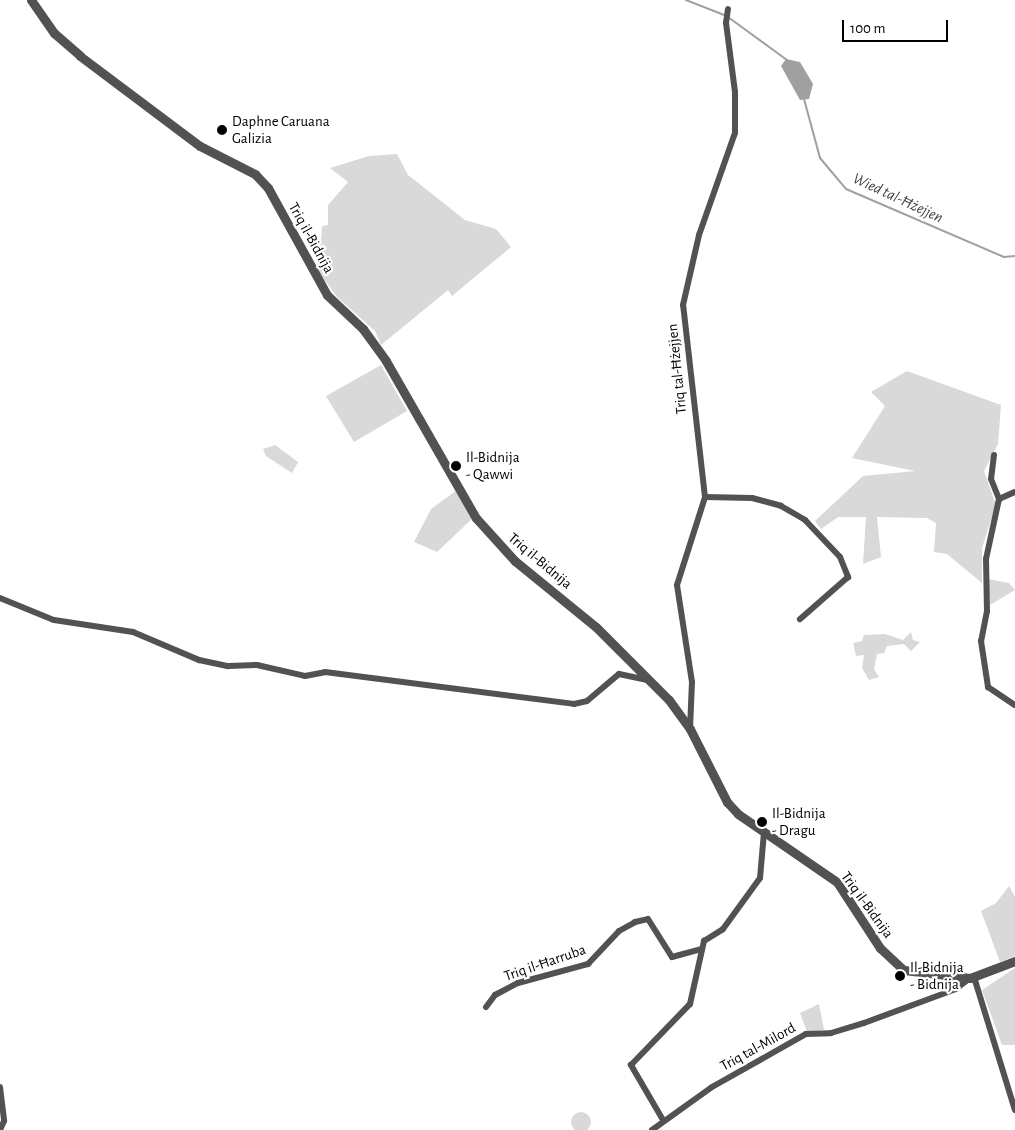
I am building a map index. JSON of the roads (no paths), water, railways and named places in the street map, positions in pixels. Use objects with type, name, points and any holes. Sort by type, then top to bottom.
[{"type":"street","name":"Triq il-Bidnija","points":[[31,0],[54,33],[80,56],[200,146],[255,174],[268,188],[326,295],[362,329],[386,361],[493,539],[596,627],[653,683],[690,729],[727,802],[764,832],[837,882],[880,948],[900,967],[972,977]]},
{"type":"street","name":"Triq tal-Ħżejjen","points":[[690,729],[692,682],[677,585],[706,497],[683,305],[698,235],[734,133],[728,8]]},
{"type":"street","points":[[994,456],[991,479],[999,499],[986,559],[987,612],[981,641],[988,687],[1015,705]]},
{"type":"street","points":[[999,499],[1015,492]]},
{"type":"street","points":[[706,497],[752,498],[781,506],[805,520],[840,557],[848,577],[800,619]]},
{"type":"street","points":[[0,598],[54,620],[132,632],[199,660],[228,666],[257,665],[305,676],[325,672],[574,704],[587,701],[619,674],[653,683]]},
{"type":"street","points":[[663,1120],[631,1065],[690,1004],[704,942],[723,929],[760,878],[764,832]]},
{"type":"street","name":"Triq il-Ħarruba","points":[[486,1007],[494,995],[518,983],[588,964],[619,931],[635,922],[648,919],[672,957],[702,948]]},
{"type":"street","points":[[1015,961],[972,977],[1015,1110]]},
{"type":"street","name":"Triq tal-Milord","points":[[652,1130],[663,1120],[753,1062],[806,1034],[831,1034],[864,1023],[956,989],[972,977]]},
{"type":"street","points":[[0,1087],[4,1121],[0,1130]]},
{"type":"waterway","name":"Wied tal-Ħżejjen","points":[[686,0],[724,15]]},
{"type":"waterway","name":"Wied tal-Ħżejjen","points":[[728,17],[787,60]]},
{"type":"waterway","name":"Wied tal-Ħżejjen","points":[[804,99],[820,158],[846,189],[1004,257],[1015,256]]},
{"type":"place","name":"Daphne Caruana Galizia","points":[[222,130]]},
{"type":"place","name":"Il-Bidnija - Qawwi","points":[[456,466]]},
{"type":"place","name":"Il-Bidnija - Dragu","points":[[762,822]]},
{"type":"place","name":"Il-Bidnija - Bidnija","points":[[900,976]]}]
